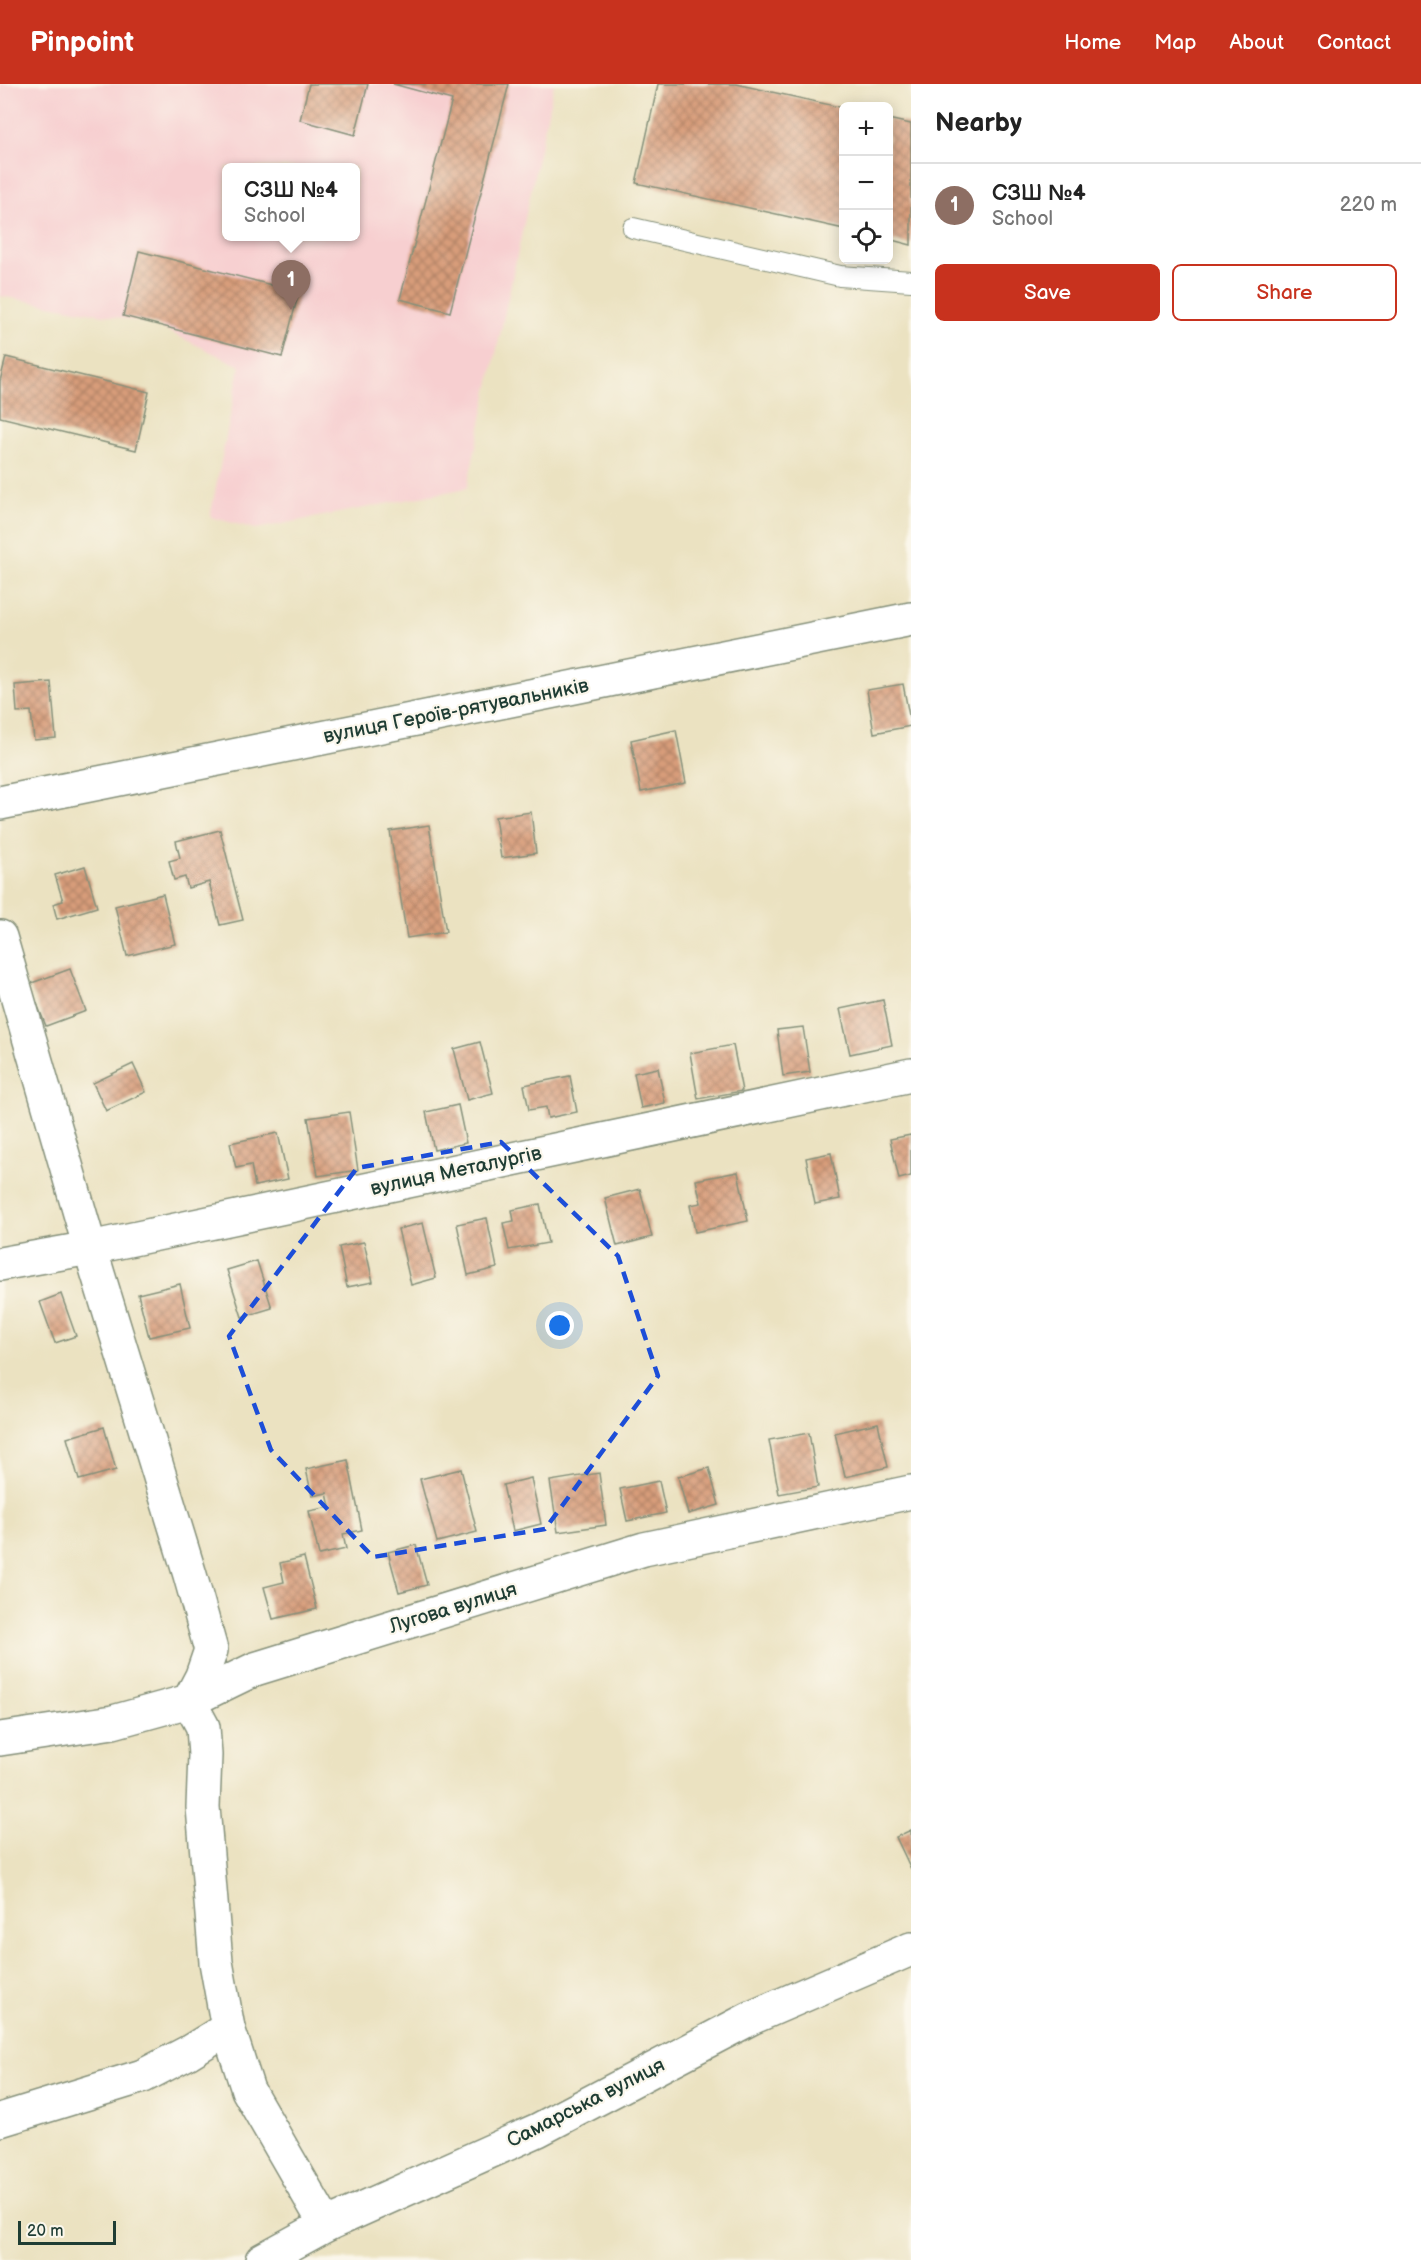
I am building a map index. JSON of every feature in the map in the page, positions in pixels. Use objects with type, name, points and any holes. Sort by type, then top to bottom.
[{"type":"street","name":"вулиця Героїв-рятувальників","points":[[0,802],[911,620]]},
{"type":"street","points":[[0,937],[90,1248],[211,1650],[202,1676],[189,1701],[203,1727],[204,1807],[216,1962],[228,2028],[248,2090],[326,2225]]},
{"type":"street","name":"вулиця Металургів","points":[[0,1264],[90,1248],[911,1075]]},
{"type":"street","name":"Лугова вулиця","points":[[0,1738],[113,1722],[189,1701],[255,1669],[644,1549],[911,1492]]},
{"type":"street","name":"Самарська вулиця","points":[[262,2260],[326,2225],[538,2130],[751,2019],[911,1949]]},
{"type":"street","points":[[0,2120],[143,2076],[228,2028]]},
{"type":"lane","points":[[633,228],[840,276],[911,281]]},
{"type":"highlighted area","points":[[501,1142],[618,1256],[658,1376],[545,1529],[373,1557],[271,1450],[229,1336],[357,1168]]},
{"type":"shaded area","points":[[0,84],[554,84],[467,488],[256,529],[210,517],[240,366],[153,324],[0,296]]},
{"type":"building","points":[[309,84],[368,84],[355,135],[300,120]]},
{"type":"building","points":[[393,84],[509,84],[450,312],[400,299],[452,100]]},
{"type":"building","points":[[658,84],[736,84],[839,107],[839,228],[636,183]]},
{"type":"building","points":[[893,120],[911,124],[911,245],[893,240]]},
{"type":"building","points":[[139,251],[299,292],[282,357],[123,316]]},
{"type":"building","points":[[6,357],[149,392],[136,450],[0,417],[0,381]]},
{"type":"building","points":[[51,682],[56,738],[34,740],[31,711],[17,712],[15,685]]},
{"type":"building","points":[[903,684],[911,726],[874,733],[867,690]]},
{"type":"building","points":[[676,730],[686,783],[641,792],[631,740]]},
{"type":"building","points":[[531,812],[536,853],[501,858],[495,817]]},
{"type":"building","points":[[429,825],[446,932],[407,938],[390,831]]},
{"type":"building","points":[[220,830],[243,920],[220,925],[209,882],[188,888],[185,877],[174,880],[169,861],[180,858],[176,841]]},
{"type":"building","points":[[85,866],[97,907],[57,919],[53,904],[63,901],[55,875]]},
{"type":"building","points":[[163,894],[175,944],[127,956],[115,906]]},
{"type":"building","points":[[70,969],[86,1011],[46,1026],[29,984]]},
{"type":"building","points":[[883,1000],[892,1045],[850,1054],[840,1009]]},
{"type":"building","points":[[803,1027],[810,1072],[783,1076],[777,1030]]},
{"type":"building","points":[[480,1042],[493,1093],[467,1100],[454,1049]]},
{"type":"building","points":[[733,1045],[742,1091],[698,1099],[690,1053]]},
{"type":"building","points":[[133,1064],[146,1092],[106,1111],[93,1083]]},
{"type":"building","points":[[658,1068],[665,1103],[641,1108],[634,1073]]},
{"type":"building","points":[[570,1076],[577,1112],[548,1118],[546,1107],[529,1110],[524,1085]]},
{"type":"building","points":[[458,1105],[466,1143],[434,1150],[426,1112]]},
{"type":"building","points":[[349,1112],[358,1170],[318,1176],[308,1118]]},
{"type":"building","points":[[278,1133],[288,1179],[255,1186],[251,1165],[236,1168],[230,1143]]},
{"type":"building","points":[[911,1135],[911,1176],[899,1179],[890,1139]]},
{"type":"building","points":[[831,1153],[840,1199],[815,1204],[806,1158]]},
{"type":"building","points":[[738,1172],[748,1221],[695,1232],[690,1205],[701,1203],[696,1180]]},
{"type":"building","points":[[640,1189],[652,1237],[617,1246],[605,1198]]},
{"type":"building","points":[[540,1204],[548,1243],[509,1250],[503,1223],[514,1221],[512,1210]]},
{"type":"building","points":[[487,1218],[497,1268],[468,1275],[457,1224]]},
{"type":"building","points":[[423,1223],[436,1278],[411,1285],[398,1229]]},
{"type":"building","points":[[364,1242],[373,1282],[347,1287],[339,1247]]},
{"type":"building","points":[[257,1261],[272,1308],[242,1317],[227,1270]]},
{"type":"building","points":[[180,1284],[190,1328],[149,1337],[138,1294]]},
{"type":"building","points":[[61,1294],[76,1336],[55,1343],[40,1302]]},
{"type":"building","points":[[878,1423],[888,1467],[845,1477],[835,1433]]},
{"type":"building","points":[[104,1427],[116,1470],[79,1480],[67,1438]]},
{"type":"building","points":[[809,1433],[818,1487],[779,1494],[769,1440]]},
{"type":"building","points":[[348,1460],[362,1530],[343,1534],[346,1549],[319,1555],[309,1511],[330,1507],[327,1493],[312,1496],[306,1469]]},
{"type":"building","points":[[709,1468],[719,1505],[688,1514],[678,1477]]},
{"type":"building","points":[[461,1469],[477,1532],[437,1542],[420,1479]]},
{"type":"building","points":[[599,1473],[606,1525],[558,1532],[550,1481]]},
{"type":"building","points":[[531,1478],[541,1524],[513,1531],[503,1485]]},
{"type":"building","points":[[659,1481],[666,1513],[627,1521],[620,1489]]},
{"type":"building","points":[[416,1545],[427,1585],[399,1592],[388,1552]]},
{"type":"building","points":[[304,1557],[317,1609],[273,1619],[264,1587],[284,1582],[280,1563]]},
{"type":"building","points":[[911,1830],[911,1869],[896,1837]]},
{"type":"place","name":"СЗШ №4","points":[[291,310]]}]
